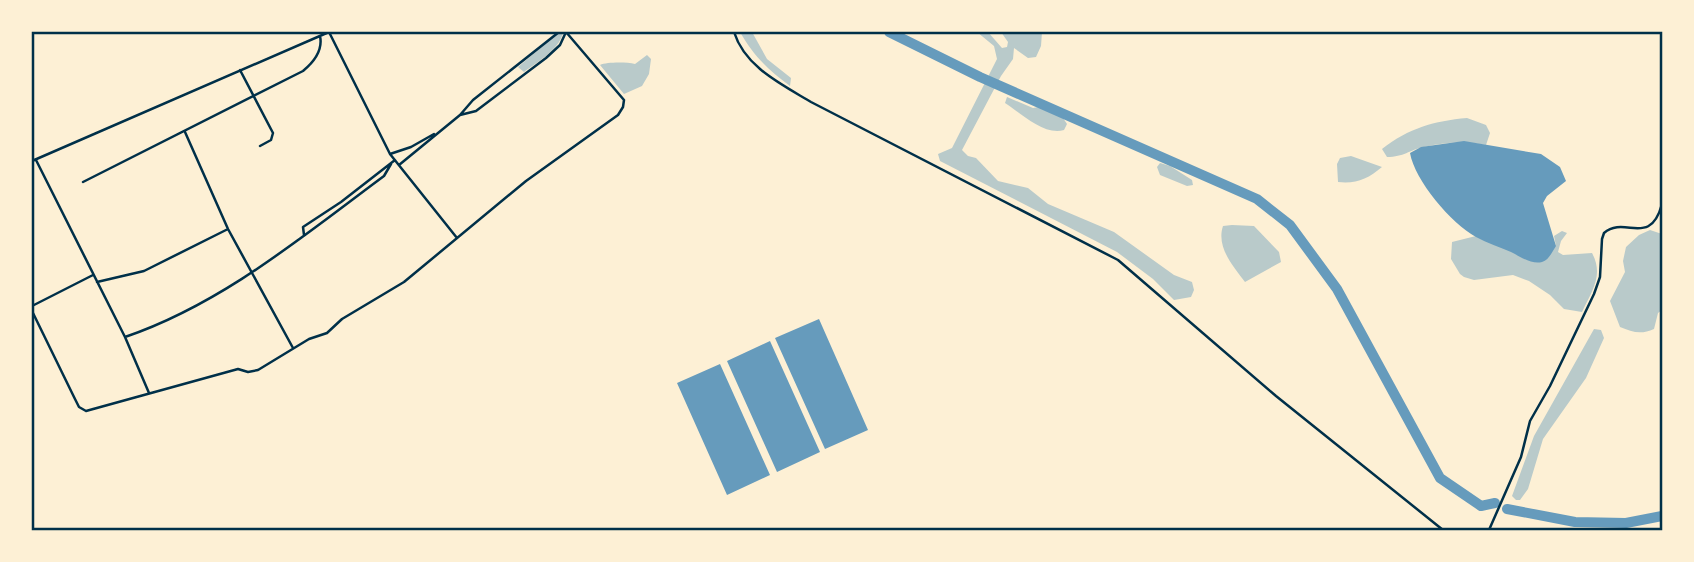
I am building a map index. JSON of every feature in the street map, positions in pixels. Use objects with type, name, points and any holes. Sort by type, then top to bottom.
[{"type":"street","points":[[149,393],[125,337],[34,160],[329,32],[390,154],[457,239]]},
{"type":"street","points":[[390,154],[411,147],[434,134],[559,32]]},
{"type":"street","points":[[32,311],[60,373],[83,410],[89,411],[238,369],[248,372],[258,370],[309,339],[327,333],[342,319],[404,282],[526,181],[608,123],[622,110],[624,100],[566,32],[560,45],[546,58],[476,111],[460,115]]},
{"type":"street","points":[[734,32],[742,49],[755,65],[789,89],[1118,260],[1276,396],[1443,530]]},
{"type":"street","points":[[83,182],[308,67],[319,50],[320,36]]},
{"type":"street","points":[[240,70],[273,133],[271,140],[260,146]]},
{"type":"street","points":[[185,131],[228,229],[293,348]]},
{"type":"street","points":[[400,165],[434,134]]},
{"type":"street","points":[[125,337],[187,311],[290,248],[384,176],[395,160]]},
{"type":"street","points":[[304,236],[303,227],[341,202],[379,169],[391,164]]},
{"type":"street","points":[[1489,530],[1521,457],[1530,421],[1550,386],[1594,294],[1600,277],[1604,233],[1615,227],[1637,230],[1647,228],[1656,219],[1662,204]]},
{"type":"street","points":[[97,282],[144,271],[228,229]]},
{"type":"street","points":[[32,306],[93,275]]},
{"type":"shaded area","points":[[740,32],[752,32],[767,59],[791,78],[790,86],[762,62]]},
{"type":"shaded area","points":[[977,32],[988,32],[1002,48],[1007,47],[1008,42],[1001,32],[1042,32],[1041,46],[1036,57],[1028,58],[1014,48],[1013,59],[1001,76],[962,150],[968,156],[976,158],[998,181],[1028,188],[1048,204],[1114,232],[1174,275],[1192,282],[1194,290],[1191,297],[1174,300],[1153,279],[1117,252],[940,161],[938,154],[952,148],[997,59],[994,46]]},
{"type":"shaded area","points":[[558,33],[563,33],[557,45],[546,56],[524,72],[518,67]]},
{"type":"shaded area","points":[[647,55],[651,59],[649,74],[642,86],[624,94],[600,65],[635,64]]},
{"type":"shaded area","points":[[1007,97],[1063,118],[1067,124],[1064,130],[1041,127],[1005,103]]},
{"type":"shaded area","points":[[1467,118],[1486,125],[1490,133],[1486,145],[1440,144],[1387,157],[1382,149],[1422,127]]},
{"type":"shaded area","points":[[1351,156],[1382,167],[1361,180],[1338,182],[1337,164],[1340,158]]},
{"type":"shaded area","points":[[1160,163],[1192,180],[1193,185],[1187,186],[1160,175],[1157,167]]},
{"type":"shaded area","points":[[1223,226],[1254,226],[1279,252],[1281,262],[1245,282],[1227,256],[1222,241]]},
{"type":"shaded area","points":[[1650,230],[1662,234],[1662,310],[1658,313],[1654,329],[1637,332],[1620,327],[1610,301],[1625,272],[1623,261],[1626,247],[1639,235]]},
{"type":"shaded area","points":[[1562,231],[1567,233],[1558,252],[1563,255],[1592,253],[1597,269],[1593,290],[1582,312],[1564,309],[1550,295],[1529,281],[1513,275],[1474,280],[1464,277],[1451,259],[1452,242],[1476,236],[1498,246],[1556,246],[1554,236]]},
{"type":"shaded area","points":[[1594,329],[1601,330],[1604,338],[1586,378],[1543,439],[1528,489],[1520,500],[1516,500],[1512,496],[1534,436]]},
{"type":"water","points":[[1464,141],[1541,154],[1560,167],[1566,181],[1547,196],[1543,203],[1556,246],[1544,261],[1530,261],[1466,231],[1445,212],[1426,188],[1410,153],[1421,147]]},
{"type":"water","points":[[819,319],[868,430],[825,449],[775,338]]},
{"type":"water","points":[[770,341],[820,452],[777,472],[727,361]]},
{"type":"water","points":[[720,364],[770,475],[727,495],[677,383]]},
{"type":"waterway","points":[[889,32],[980,77],[1257,199],[1290,225],[1337,289],[1440,478],[1481,506],[1495,503]]},
{"type":"waterway","points":[[1507,509],[1575,522],[1626,523],[1662,516]]}]
